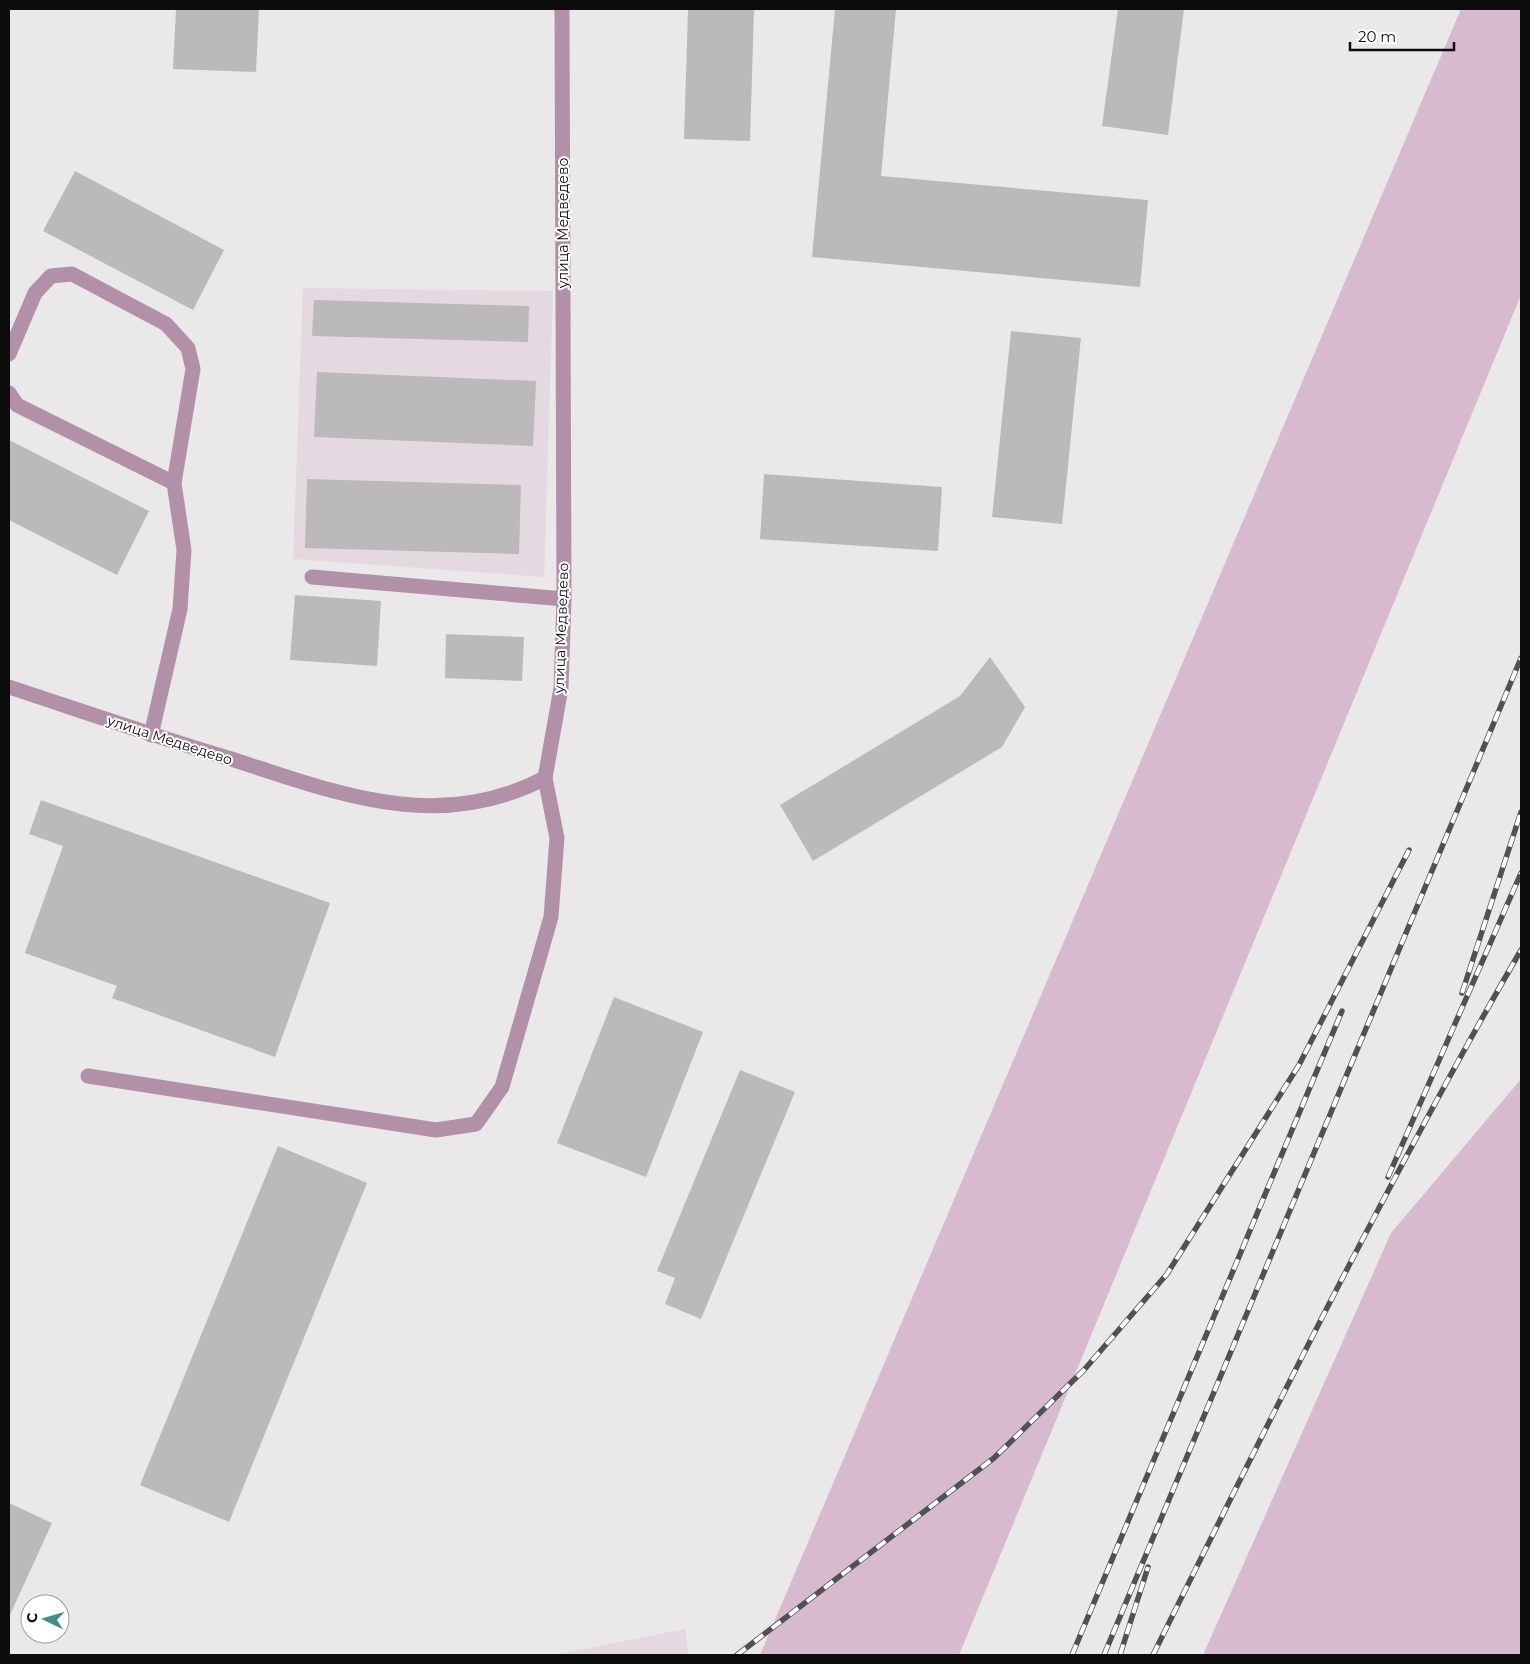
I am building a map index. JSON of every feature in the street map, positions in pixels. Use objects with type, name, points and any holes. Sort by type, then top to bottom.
[{"type":"street","name":"улица Медведево","points":[[9,687],[151,735],[338,792],[386,803],[432,806],[475,803],[519,791],[545,778],[561,688],[564,600],[562,9]]},
{"type":"street","points":[[9,354],[35,293],[51,276],[72,274],[166,324],[188,348],[193,369],[174,483],[184,550],[180,609],[151,735]]},
{"type":"street","points":[[9,393],[17,405],[174,483]]},
{"type":"street","points":[[312,577],[564,600]]},
{"type":"street","points":[[88,1076],[436,1130],[476,1124],[502,1087],[551,918],[557,838],[545,778]]},
{"type":"shaded area","points":[[1461,9],[1521,9],[1521,295],[959,1655],[760,1655]]},
{"type":"shaded area","points":[[303,288],[553,291],[544,577],[293,559]]},
{"type":"shaded area","points":[[1521,1079],[1521,1655],[1203,1655],[1391,1233]]},
{"type":"shaded area","points":[[685,1629],[689,1655],[554,1655]]},
{"type":"building","points":[[176,9],[259,9],[256,72],[173,69]]},
{"type":"building","points":[[688,9],[754,9],[750,141],[684,139]]},
{"type":"building","points":[[835,9],[896,9],[881,176],[1148,200],[1140,287],[812,257]]},
{"type":"building","points":[[1118,9],[1184,9],[1168,135],[1102,126]]},
{"type":"building","points":[[75,171],[224,250],[193,310],[43,231]]},
{"type":"building","points":[[314,300],[529,306],[528,342],[312,336]]},
{"type":"building","points":[[1011,331],[1081,338],[1062,524],[992,517]]},
{"type":"building","points":[[317,372],[536,381],[533,446],[314,437]]},
{"type":"building","points":[[9,440],[149,511],[117,575],[9,520]]},
{"type":"building","points":[[764,474],[942,487],[938,551],[760,539]]},
{"type":"building","points":[[307,479],[521,485],[519,554],[305,548]]},
{"type":"building","points":[[295,595],[381,601],[377,666],[290,660]]},
{"type":"building","points":[[446,634],[524,637],[522,681],[445,678]]},
{"type":"building","points":[[990,657],[1025,707],[1002,747],[813,861],[780,805],[960,696]]},
{"type":"building","points":[[41,800],[330,903],[275,1057],[112,998],[117,986],[25,953],[63,846],[29,834]]},
{"type":"building","points":[[614,997],[703,1032],[646,1177],[557,1143]]},
{"type":"building","points":[[740,1070],[795,1092],[701,1319],[665,1304],[675,1278],[657,1271]]},
{"type":"building","points":[[278,1146],[367,1183],[229,1522],[140,1485]]},
{"type":"building","points":[[9,1503],[52,1523],[9,1617]]},
{"type":"railway","points":[[1104,1655],[1521,658]]},
{"type":"railway","points":[[1462,993],[1521,812]]},
{"type":"railway","points":[[737,1655],[994,1458],[1084,1370],[1167,1274],[1299,1065],[1409,850]]},
{"type":"railway","points":[[1388,1177],[1521,873]]},
{"type":"railway","points":[[1153,1655],[1286,1388],[1377,1211],[1521,950]]},
{"type":"railway","points":[[1072,1655],[1342,1011]]},
{"type":"railway","points":[[1120,1655],[1148,1567]]}]
